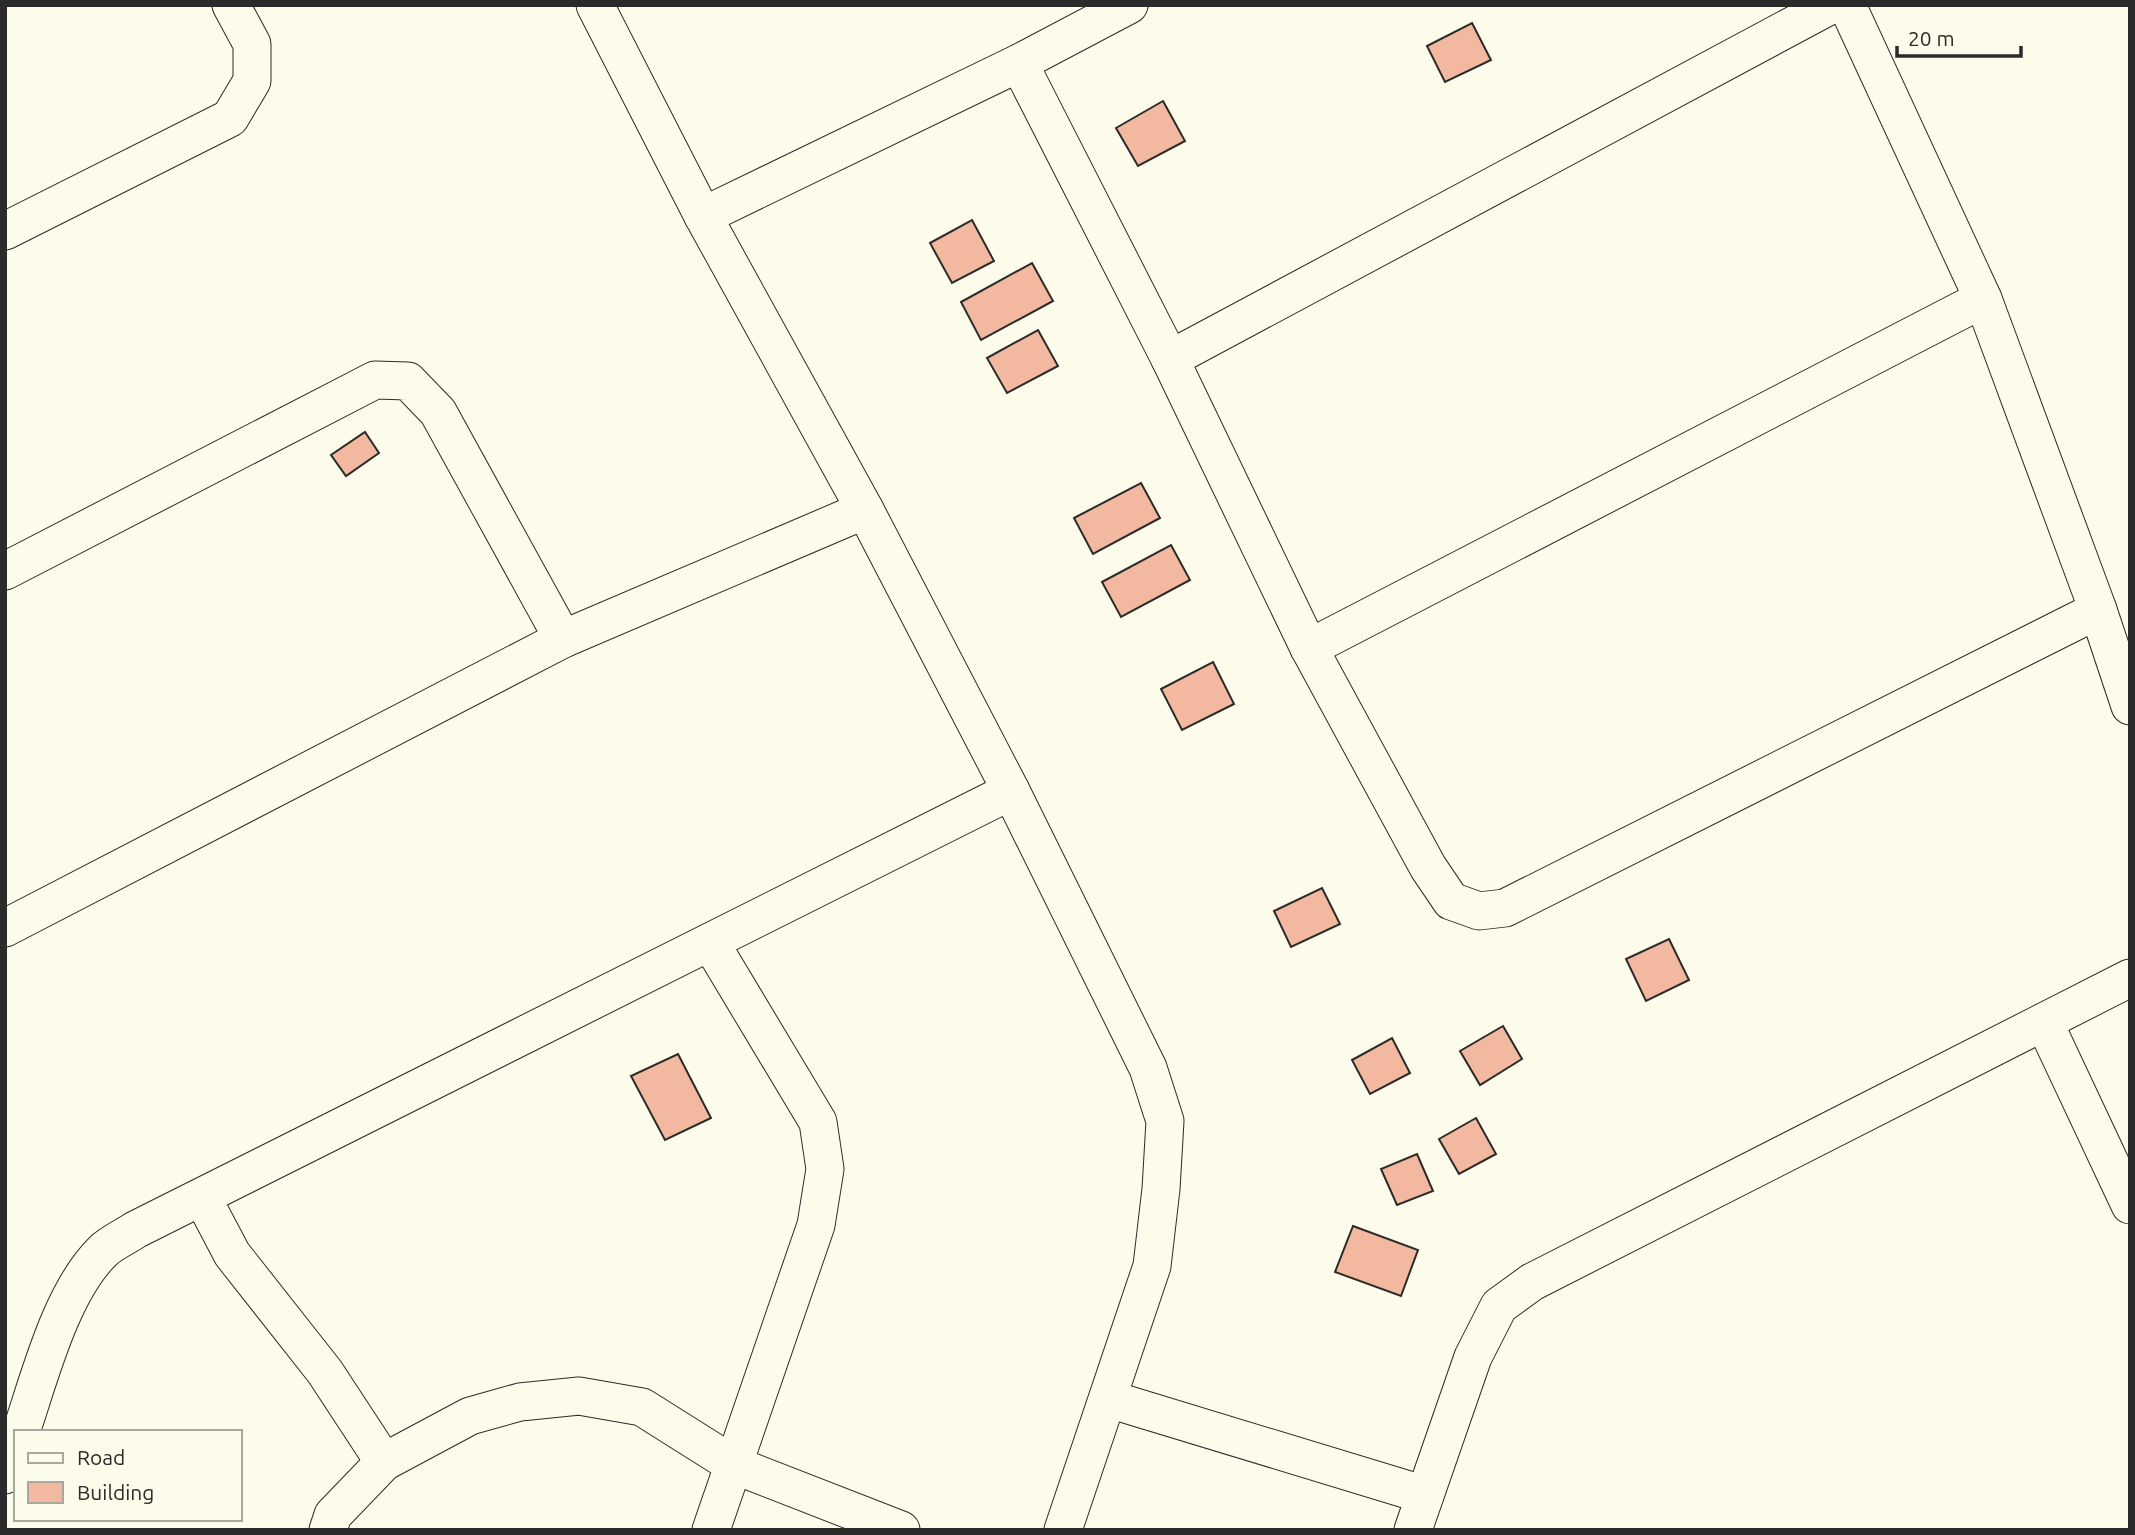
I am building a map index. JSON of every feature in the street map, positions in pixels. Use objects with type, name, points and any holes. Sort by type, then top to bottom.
[{"type":"street","points":[[5,231],[230,118],[252,81],[252,44],[231,5]]},
{"type":"street","points":[[595,5],[703,216],[865,510],[1011,791],[1148,1068],[1165,1121],[1152,1266],[1063,1530]]},
{"type":"street","points":[[703,216],[1019,63],[1129,5]]},
{"type":"street","points":[[1170,359],[1831,5]]},
{"type":"street","points":[[1847,5],[1983,299],[2098,610],[2130,706]]},
{"type":"street","points":[[1019,63],[1170,359],[1309,648],[1428,867],[1451,901],[1479,911],[1505,908],[2098,610]]},
{"type":"street","points":[[1309,648],[1983,299]]},
{"type":"street","points":[[5,571],[375,380],[408,382],[438,412],[563,639]]},
{"type":"street","points":[[5,928],[563,639],[865,510]]},
{"type":"street","points":[[22,1430],[63,1311],[80,1280],[104,1250],[135,1230],[1011,791]]},
{"type":"street","points":[[710,942],[818,1122],[825,1169],[816,1225],[711,1530]]},
{"type":"street","points":[[1413,1530],[1473,1357],[1499,1306],[1545,1275],[2130,978]]},
{"type":"street","points":[[2044,1022],[2130,1205]]},
{"type":"street","points":[[202,1197],[232,1254],[324,1371],[384,1462]]},
{"type":"street","points":[[328,1530],[333,1515],[384,1462],[470,1416],[520,1402],[579,1396],[642,1407],[734,1465],[901,1530]]},
{"type":"street","points":[[1109,1399],[1425,1495]]},
{"type":"street","points":[[5,1475],[14,1451]]},
{"type":"building","points":[[1472,23],[1491,60],[1445,82],[1427,46]]},
{"type":"building","points":[[1163,101],[1185,141],[1138,166],[1116,128]]},
{"type":"building","points":[[972,220],[994,261],[952,283],[930,243]]},
{"type":"building","points":[[1032,263],[1053,301],[981,340],[961,302]]},
{"type":"building","points":[[1038,330],[1058,366],[1007,393],[987,358]]},
{"type":"building","points":[[365,432],[379,453],[346,476],[331,455]]},
{"type":"building","points":[[1141,483],[1160,518],[1093,554],[1074,518]]},
{"type":"building","points":[[1171,545],[1190,580],[1121,617],[1102,582]]},
{"type":"building","points":[[1213,662],[1234,704],[1182,730],[1161,689]]},
{"type":"building","points":[[1322,888],[1340,924],[1291,947],[1274,911]]},
{"type":"building","points":[[1669,939],[1689,980],[1646,1001],[1626,959]]},
{"type":"building","points":[[1503,1026],[1522,1059],[1480,1085],[1460,1051]]},
{"type":"building","points":[[1392,1038],[1410,1073],[1370,1094],[1352,1060]]},
{"type":"building","points":[[678,1054],[711,1118],[665,1140],[631,1076]]},
{"type":"building","points":[[1476,1118],[1496,1154],[1459,1174],[1439,1139]]},
{"type":"building","points":[[1417,1154],[1433,1191],[1397,1205],[1381,1169]]},
{"type":"building","points":[[1353,1226],[1418,1250],[1401,1296],[1335,1272]]}]
